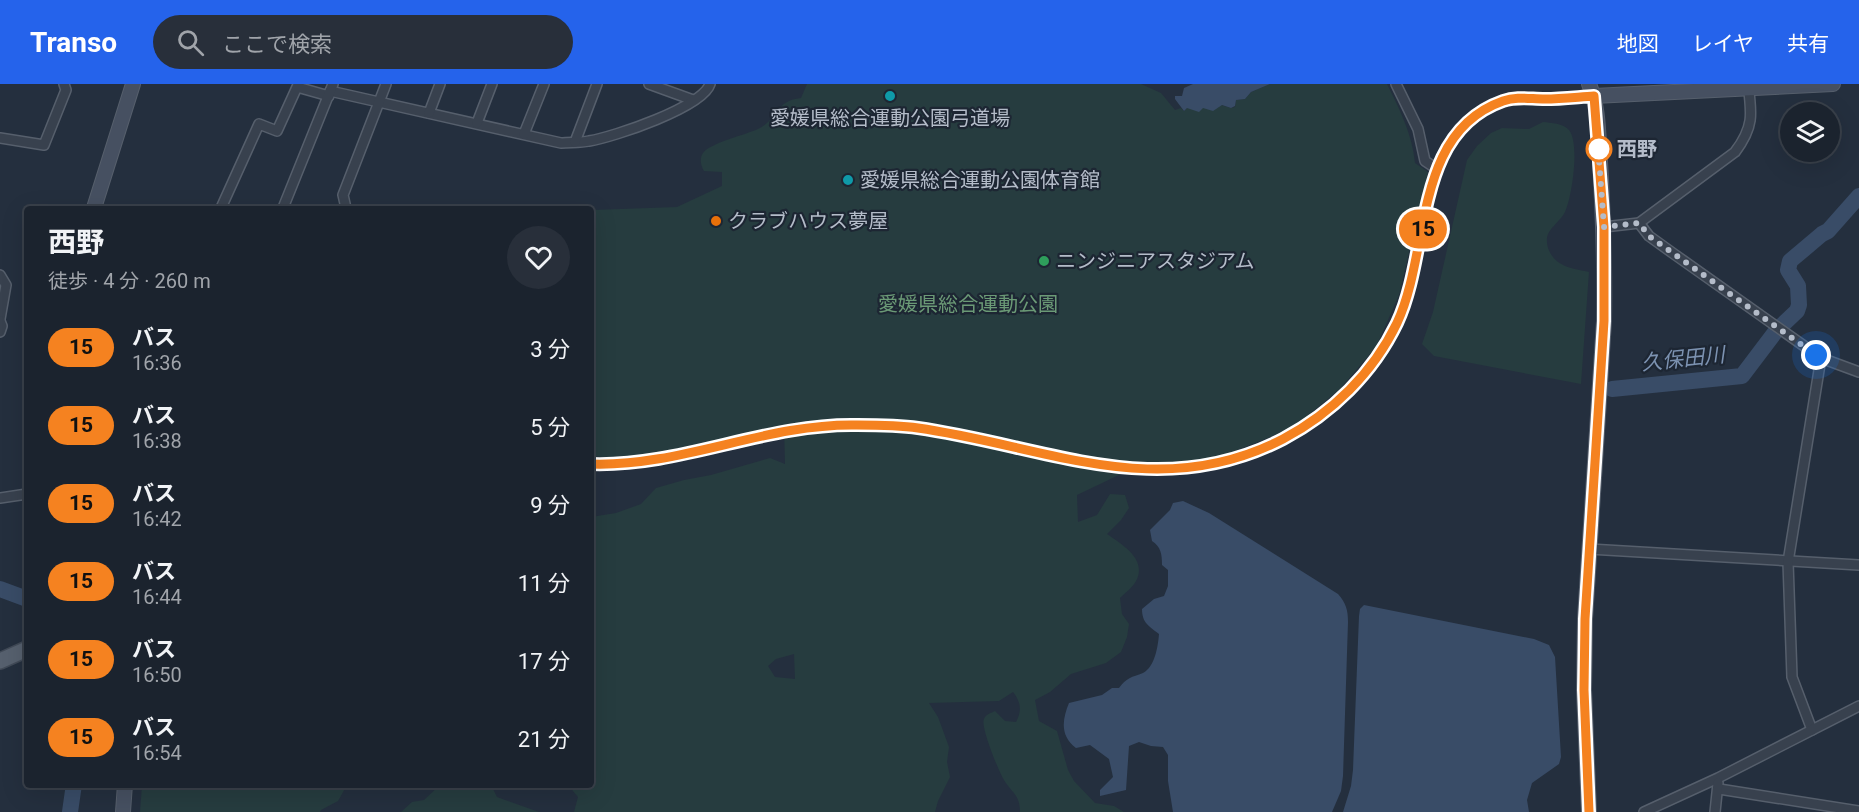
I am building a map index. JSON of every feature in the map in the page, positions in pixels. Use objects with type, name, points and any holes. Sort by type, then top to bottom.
[{"type":"main road","points":[[0,661],[24,650]]},
{"type":"street","points":[[0,138],[44,146],[66,90],[64,84]]},
{"type":"street","points":[[95,206],[133,84]]},
{"type":"street","points":[[346,206],[343,195],[386,84]]},
{"type":"street","points":[[429,113],[440,84]]},
{"type":"street","points":[[477,123],[492,84]]},
{"type":"street","points":[[524,134],[544,84]]},
{"type":"street","points":[[575,142],[597,84]]},
{"type":"street","points":[[649,84],[693,100]]},
{"type":"street","points":[[222,206],[259,124],[277,131],[297,87],[331,90],[561,143],[589,141],[653,122],[708,91],[710,84]]},
{"type":"street","points":[[1396,84],[1418,129],[1425,161],[1437,169]]},
{"type":"street","points":[[1589,812],[1584,690],[1585,619],[1604,321],[1604,227],[1593,95],[1660,94],[1748,87],[1833,84]]},
{"type":"street","points":[[1604,227],[1639,223],[1735,152],[1751,124],[1748,87]]},
{"type":"street","points":[[284,206],[331,90]]},
{"type":"street","points":[[1639,223],[1657,242],[1821,358],[1859,372]]},
{"type":"street","points":[[0,274],[6,285],[0,333]]},
{"type":"street","points":[[1812,730],[1791,677],[1788,562],[1821,358]]},
{"type":"street","points":[[0,498],[24,494]]},
{"type":"street","points":[[1589,549],[1859,565]]},
{"type":"street","points":[[1644,812],[1718,778],[1859,706]]},
{"type":"street","points":[[1714,812],[1719,789],[1718,778]]},
{"type":"street","points":[[123,812],[125,788]]},
{"type":"street","points":[[1719,789],[1859,811]]},
{"type":"green space","name":"愛媛県総合運動公園","points":[[807,84],[1141,84],[1161,93],[1175,110],[1181,108],[1184,111],[1187,108],[1217,108],[1221,105],[1235,107],[1236,100],[1245,99],[1251,92],[1270,84],[1387,84],[1401,113],[1415,163],[1428,172],[1399,295],[1376,347],[1340,389],[1295,426],[1222,456],[1187,463],[1144,463],[1077,495],[1078,522],[1097,515],[1110,494],[1125,495],[1129,508],[1107,534],[1131,553],[1138,566],[1139,573],[1136,581],[1120,598],[1122,614],[1129,624],[1127,637],[1121,652],[1106,663],[1071,674],[1050,692],[1035,700],[1039,721],[1057,731],[1068,770],[1074,781],[1095,803],[1114,806],[1124,812],[1020,812],[1017,798],[1004,780],[994,759],[984,723],[986,716],[995,711],[1005,721],[1016,722],[1020,707],[1013,692],[999,701],[929,703],[938,717],[949,747],[947,762],[950,777],[935,812],[574,812],[578,797],[570,788],[594,788],[594,517],[616,513],[641,504],[656,488],[684,480],[711,475],[770,458],[785,464],[784,426],[671,453],[628,458],[594,456],[594,210],[677,207],[722,186],[722,172],[704,171],[701,162],[703,153],[720,143],[765,125],[781,106],[801,98]],"holes":[[[794,654],[795,679],[775,677],[768,666],[776,659]]]},
{"type":"green space","points":[[1543,122],[1564,126],[1569,130],[1574,146],[1574,170],[1568,205],[1548,234],[1547,241],[1551,254],[1559,263],[1589,272],[1581,384],[1434,356],[1422,344],[1433,312],[1467,160],[1477,146],[1491,133],[1502,128],[1529,129]]},
{"type":"green space","points":[[142,788],[345,788],[338,801],[320,812],[140,812]]},
{"type":"green space","points":[[437,788],[492,788],[497,797],[539,812],[401,812],[412,802],[424,800]]},
{"type":"water","points":[[1193,84],[1270,84],[1251,92],[1245,99],[1236,100],[1235,106],[1231,108],[1222,105],[1213,111],[1203,108],[1199,112],[1187,108],[1184,111],[1175,96],[1182,96],[1184,88]]},
{"type":"water","points":[[1183,501],[1209,513],[1338,594],[1345,604],[1348,622],[1343,776],[1341,791],[1332,812],[1173,812],[1168,781],[1168,755],[1163,747],[1139,742],[1129,746],[1126,790],[1100,796],[1100,790],[1113,777],[1109,759],[1090,745],[1076,748],[1067,738],[1064,722],[1069,703],[1102,695],[1112,688],[1119,688],[1127,680],[1147,670],[1153,661],[1159,634],[1145,621],[1142,609],[1154,599],[1164,596],[1168,586],[1168,570],[1162,565],[1160,551],[1152,541],[1150,530],[1170,510],[1173,503]]},
{"type":"water","points":[[1364,605],[1534,639],[1549,645],[1555,657],[1561,757],[1559,764],[1532,783],[1527,800],[1529,812],[1343,812],[1353,770],[1359,616],[1360,609]]},
{"type":"waterway","name":"久保田川","points":[[1612,389],[1742,376],[1776,331],[1797,311],[1798,286],[1788,270],[1790,261],[1828,231],[1859,196]]},
{"type":"waterway","points":[[0,589],[24,598]]},
{"type":"waterway","points":[[70,812],[73,788]]},
{"type":"bus line","name":"15","points":[[594,464],[635,464],[792,430],[852,425],[917,428],[1104,466],[1137,470],[1190,468],[1213,464],[1262,449],[1319,417],[1340,400],[1374,363],[1398,321],[1409,290],[1438,165],[1444,151],[1462,125],[1482,111],[1513,98],[1594,96],[1604,227],[1605,274],[1585,619],[1584,690],[1589,812]]},
{"type":"place","name":"愛媛県総合運動公園弓道場","points":[[890,96]]},
{"type":"place","name":"西野","points":[[1599,149]]},
{"type":"place","name":"愛媛県総合運動公園体育館","points":[[848,180]]},
{"type":"place","name":"クラブハウス夢屋","points":[[716,221]]},
{"type":"place","name":"ニンジニアスタジアム","points":[[1044,261]]},
{"type":"route","points":[[1599,149],[1598,145],[1604,227],[1639,223],[1649,236],[1816,355]]}]
